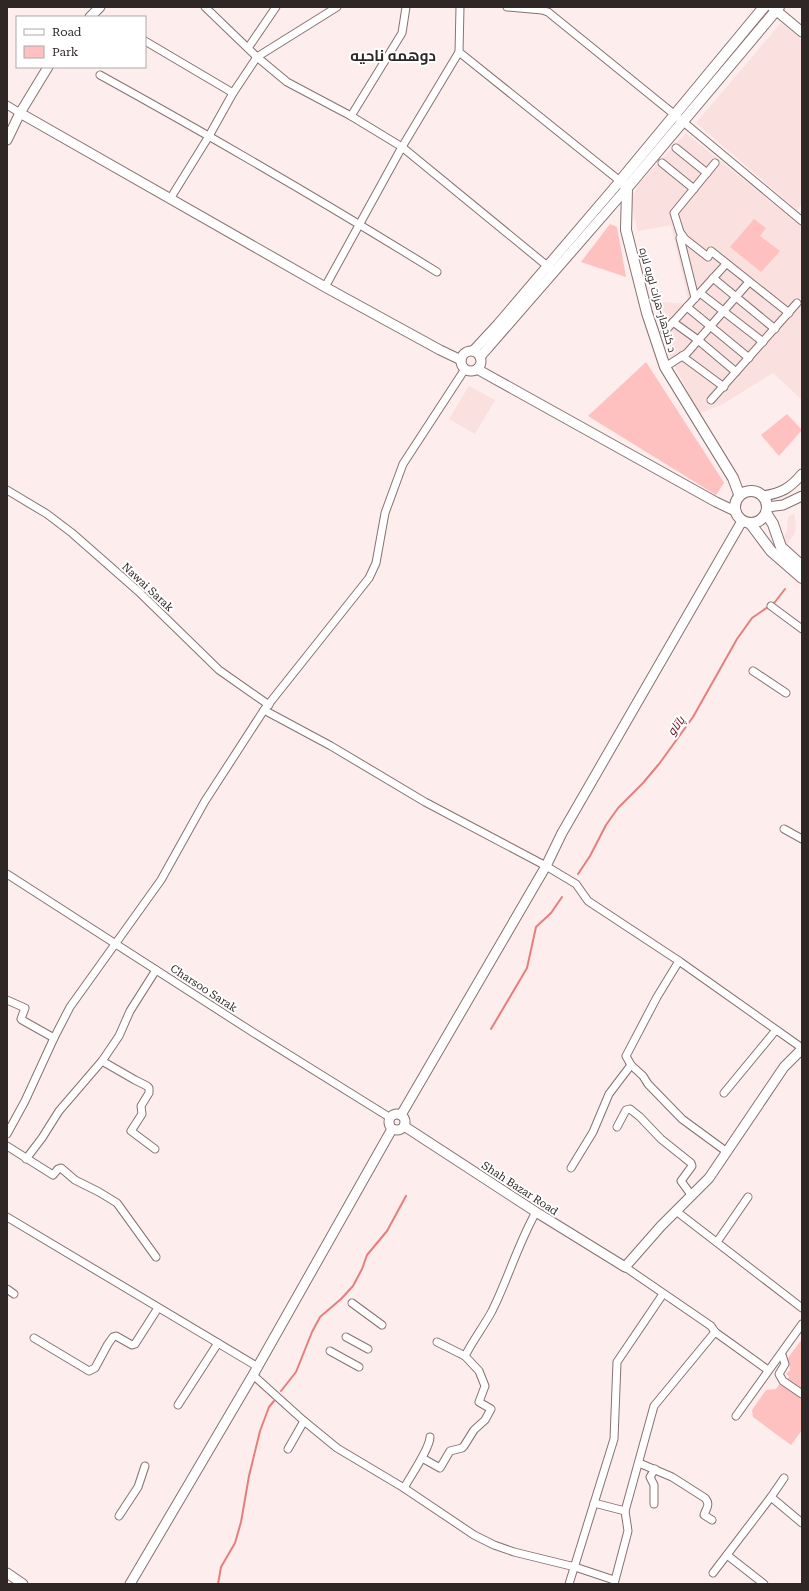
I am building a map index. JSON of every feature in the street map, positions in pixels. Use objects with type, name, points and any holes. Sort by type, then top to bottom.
[{"type":"highway","points":[[679,118],[764,7]]},
{"type":"highway","points":[[623,185],[679,118],[776,8]]},
{"type":"highway","name":"د کندهار-هرات لويه لاره","points":[[623,185],[626,230],[647,313],[665,366],[733,478],[739,494]]},
{"type":"highway","points":[[802,566],[781,547],[773,524],[766,510],[765,499],[763,496],[752,490],[739,494],[734,505],[735,511],[739,518],[746,522],[772,551],[802,578]]},
{"type":"highway","points":[[746,522],[760,520],[766,510]]},
{"type":"main road","points":[[91,16],[100,7]]},
{"type":"main road","points":[[776,8],[802,32]]},
{"type":"main road","points":[[7,140],[20,113],[47,68]]},
{"type":"main road","points":[[20,113],[326,287],[461,360]]},
{"type":"main road","points":[[480,357],[623,185]]},
{"type":"main road","points":[[473,351],[480,357],[481,363],[477,369],[471,371],[464,369],[461,360],[466,352],[473,351],[552,269]]},
{"type":"main road","points":[[477,369],[735,511]]},
{"type":"main road","points":[[763,496],[776,494],[786,490],[802,474]]},
{"type":"main road","points":[[766,510],[783,505],[802,496]]},
{"type":"main road","points":[[401,1115],[546,866],[566,826],[746,522]]},
{"type":"main road","points":[[625,1267],[637,1252],[709,1178],[784,1067],[802,1048]]},
{"type":"main road","points":[[395,1114],[401,1115],[405,1121],[404,1126],[400,1130],[392,1129],[388,1124],[389,1117],[395,1114]]},
{"type":"main road","name":"Shah Bazar Road","points":[[404,1126],[536,1212],[625,1267]]},
{"type":"main road","points":[[130,1584],[256,1371],[392,1129]]},
{"type":"main road","points":[[7,1573],[23,1584]]},
{"type":"street","points":[[205,7],[257,57],[287,82],[351,116],[402,147],[552,269]]},
{"type":"street","points":[[248,48],[276,7]]},
{"type":"street","points":[[170,199],[209,136],[233,93],[257,57],[337,7]]},
{"type":"street","points":[[351,116],[402,33],[406,7]]},
{"type":"street","points":[[326,287],[402,147],[459,52],[460,7]]},
{"type":"street","points":[[507,7],[542,10],[548,12],[800,217]]},
{"type":"street","points":[[146,42],[233,93]]},
{"type":"street","points":[[459,52],[623,185]]},
{"type":"street","points":[[100,75],[209,136],[359,224],[437,272]]},
{"type":"street","points":[[7,105],[20,113]]},
{"type":"street","points":[[676,148],[707,173]]},
{"type":"street","points":[[662,163],[694,189]]},
{"type":"street","points":[[715,163],[674,213],[680,232],[685,239],[708,256],[711,251],[788,313]]},
{"type":"street","points":[[680,238],[698,295],[724,311],[763,342]]},
{"type":"street","points":[[665,331],[726,264]]},
{"type":"street","points":[[714,278],[775,329]]},
{"type":"street","points":[[665,366],[687,353],[749,282]]},
{"type":"street","points":[[711,400],[797,303]]},
{"type":"street","points":[[687,307],[749,358]]},
{"type":"street","points":[[673,322],[698,340],[736,372]]},
{"type":"street","points":[[682,356],[724,387]]},
{"type":"street","points":[[7,1134],[25,1101],[70,1007],[161,880],[205,801],[266,708],[369,578],[376,563],[384,513],[403,464],[464,369]]},
{"type":"street","name":"Nawai Sarak","points":[[7,490],[47,514],[72,533],[138,591],[219,670],[266,708],[426,802],[546,866],[576,884],[588,901],[679,961],[802,1048]]},
{"type":"street","points":[[771,606],[802,628]]},
{"type":"street","points":[[753,671],[786,693]]},
{"type":"street","points":[[784,829],[802,839]]},
{"type":"street","name":"Charsoo Sarak","points":[[7,874],[389,1117]]},
{"type":"street","points":[[679,961],[657,997],[626,1056],[631,1065],[682,1119],[727,1152]]},
{"type":"street","points":[[26,1159],[42,1138],[59,1111],[102,1061],[119,1036],[130,1011],[156,970]]},
{"type":"street","points":[[7,1000],[26,1008],[21,1019],[22,1020],[54,1038]]},
{"type":"street","points":[[724,1093],[776,1030]]},
{"type":"street","points":[[102,1061],[149,1088],[141,1106],[142,1114],[131,1131],[155,1149]]},
{"type":"street","points":[[571,1168],[593,1132],[609,1094],[631,1065]]},
{"type":"street","points":[[617,1127],[626,1110],[630,1109],[640,1117],[661,1139],[691,1163],[692,1166],[680,1181],[692,1196]]},
{"type":"street","points":[[7,1146],[53,1175],[58,1169],[61,1168],[75,1180],[117,1203],[156,1257]]},
{"type":"street","points":[[717,1242],[748,1197]]},
{"type":"street","points":[[676,1211],[802,1308]]},
{"type":"street","points":[[465,1356],[492,1312],[527,1228],[536,1212]]},
{"type":"street","points":[[8,1220],[218,1343],[256,1371],[304,1421],[337,1448],[404,1488],[474,1535],[494,1546],[575,1567],[614,1582],[628,1531],[625,1511],[654,1406],[715,1332]]},
{"type":"street","points":[[625,1267],[711,1326],[715,1332],[768,1370]]},
{"type":"street","points":[[7,1289],[14,1294]]},
{"type":"street","points":[[569,1584],[614,1439],[617,1362],[663,1294]]},
{"type":"street","points":[[352,1303],[382,1325]]},
{"type":"street","points":[[34,1338],[89,1371],[93,1371],[113,1337],[116,1336],[132,1345],[135,1344],[158,1308]]},
{"type":"street","points":[[736,1416],[802,1324]]},
{"type":"street","points":[[346,1337],[368,1349]]},
{"type":"street","points":[[422,1458],[440,1468],[450,1451],[462,1448],[464,1446],[474,1430],[485,1420],[491,1409],[480,1402],[485,1386],[479,1371],[465,1356],[438,1342]]},
{"type":"street","points":[[178,1405],[218,1343]]},
{"type":"street","points":[[330,1351],[359,1368]]},
{"type":"street","points":[[782,1355],[785,1364],[779,1374],[783,1381],[802,1394]]},
{"type":"street","points":[[288,1449],[304,1421]]},
{"type":"street","points":[[404,1488],[422,1458],[430,1441],[430,1437]]},
{"type":"street","points":[[639,1463],[672,1476],[705,1498],[708,1502],[708,1507],[704,1515],[712,1520]]},
{"type":"street","points":[[119,1516],[138,1487],[145,1466]]},
{"type":"street","points":[[654,1504],[654,1485],[650,1477],[655,1469]]},
{"type":"street","points":[[713,1573],[784,1478]]},
{"type":"street","points":[[771,1497],[802,1523]]},
{"type":"street","points":[[594,1503],[625,1511]]},
{"type":"street","points":[[727,1555],[764,1584]]},
{"type":"shaded area","points":[[781,23],[802,40],[802,204],[797,210],[696,123]]},
{"type":"shaded area","points":[[686,133],[802,227],[802,400],[773,373],[723,404],[699,414],[672,361],[654,304],[663,302],[689,304],[671,225],[638,231],[631,205],[633,195],[639,184]]},
{"type":"shaded area","points":[[469,386],[495,400],[475,434],[449,419]]},
{"type":"shaded area","points":[[794,513],[796,525],[795,533],[786,546],[784,537],[787,531],[788,517]]},
{"type":"green space","points":[[754,219],[766,228],[760,236],[780,251],[761,272],[730,247]]},
{"type":"green space","points":[[610,224],[617,227],[626,277],[581,262]]},
{"type":"green space","points":[[646,362],[723,481],[724,483],[716,495],[588,416]]},
{"type":"green space","points":[[787,414],[802,430],[779,456],[761,435]]},
{"type":"green space","points":[[802,1339],[802,1430],[791,1445],[753,1417],[752,1410],[766,1390],[776,1389],[783,1379],[787,1381],[789,1376],[786,1374],[790,1370],[788,1358]]},
{"type":"waterway","name":"پاتاو","points":[[578,874],[590,856],[606,825],[618,808],[643,783],[659,764],[693,717],[737,639],[752,618],[775,602],[785,589]]},
{"type":"waterway","points":[[491,1029],[527,968],[536,927],[551,913],[562,897]]},
{"type":"waterway","points":[[281,1391],[296,1372],[312,1332],[320,1317],[341,1299],[353,1286],[362,1269],[367,1255],[387,1231],[406,1196]]},
{"type":"waterway","points":[[218,1584],[221,1567],[235,1543],[241,1522],[249,1476],[260,1431],[269,1407],[274,1401]]},
{"type":"district","name":"دوهمه ناحیه","points":[[393,56]]}]
